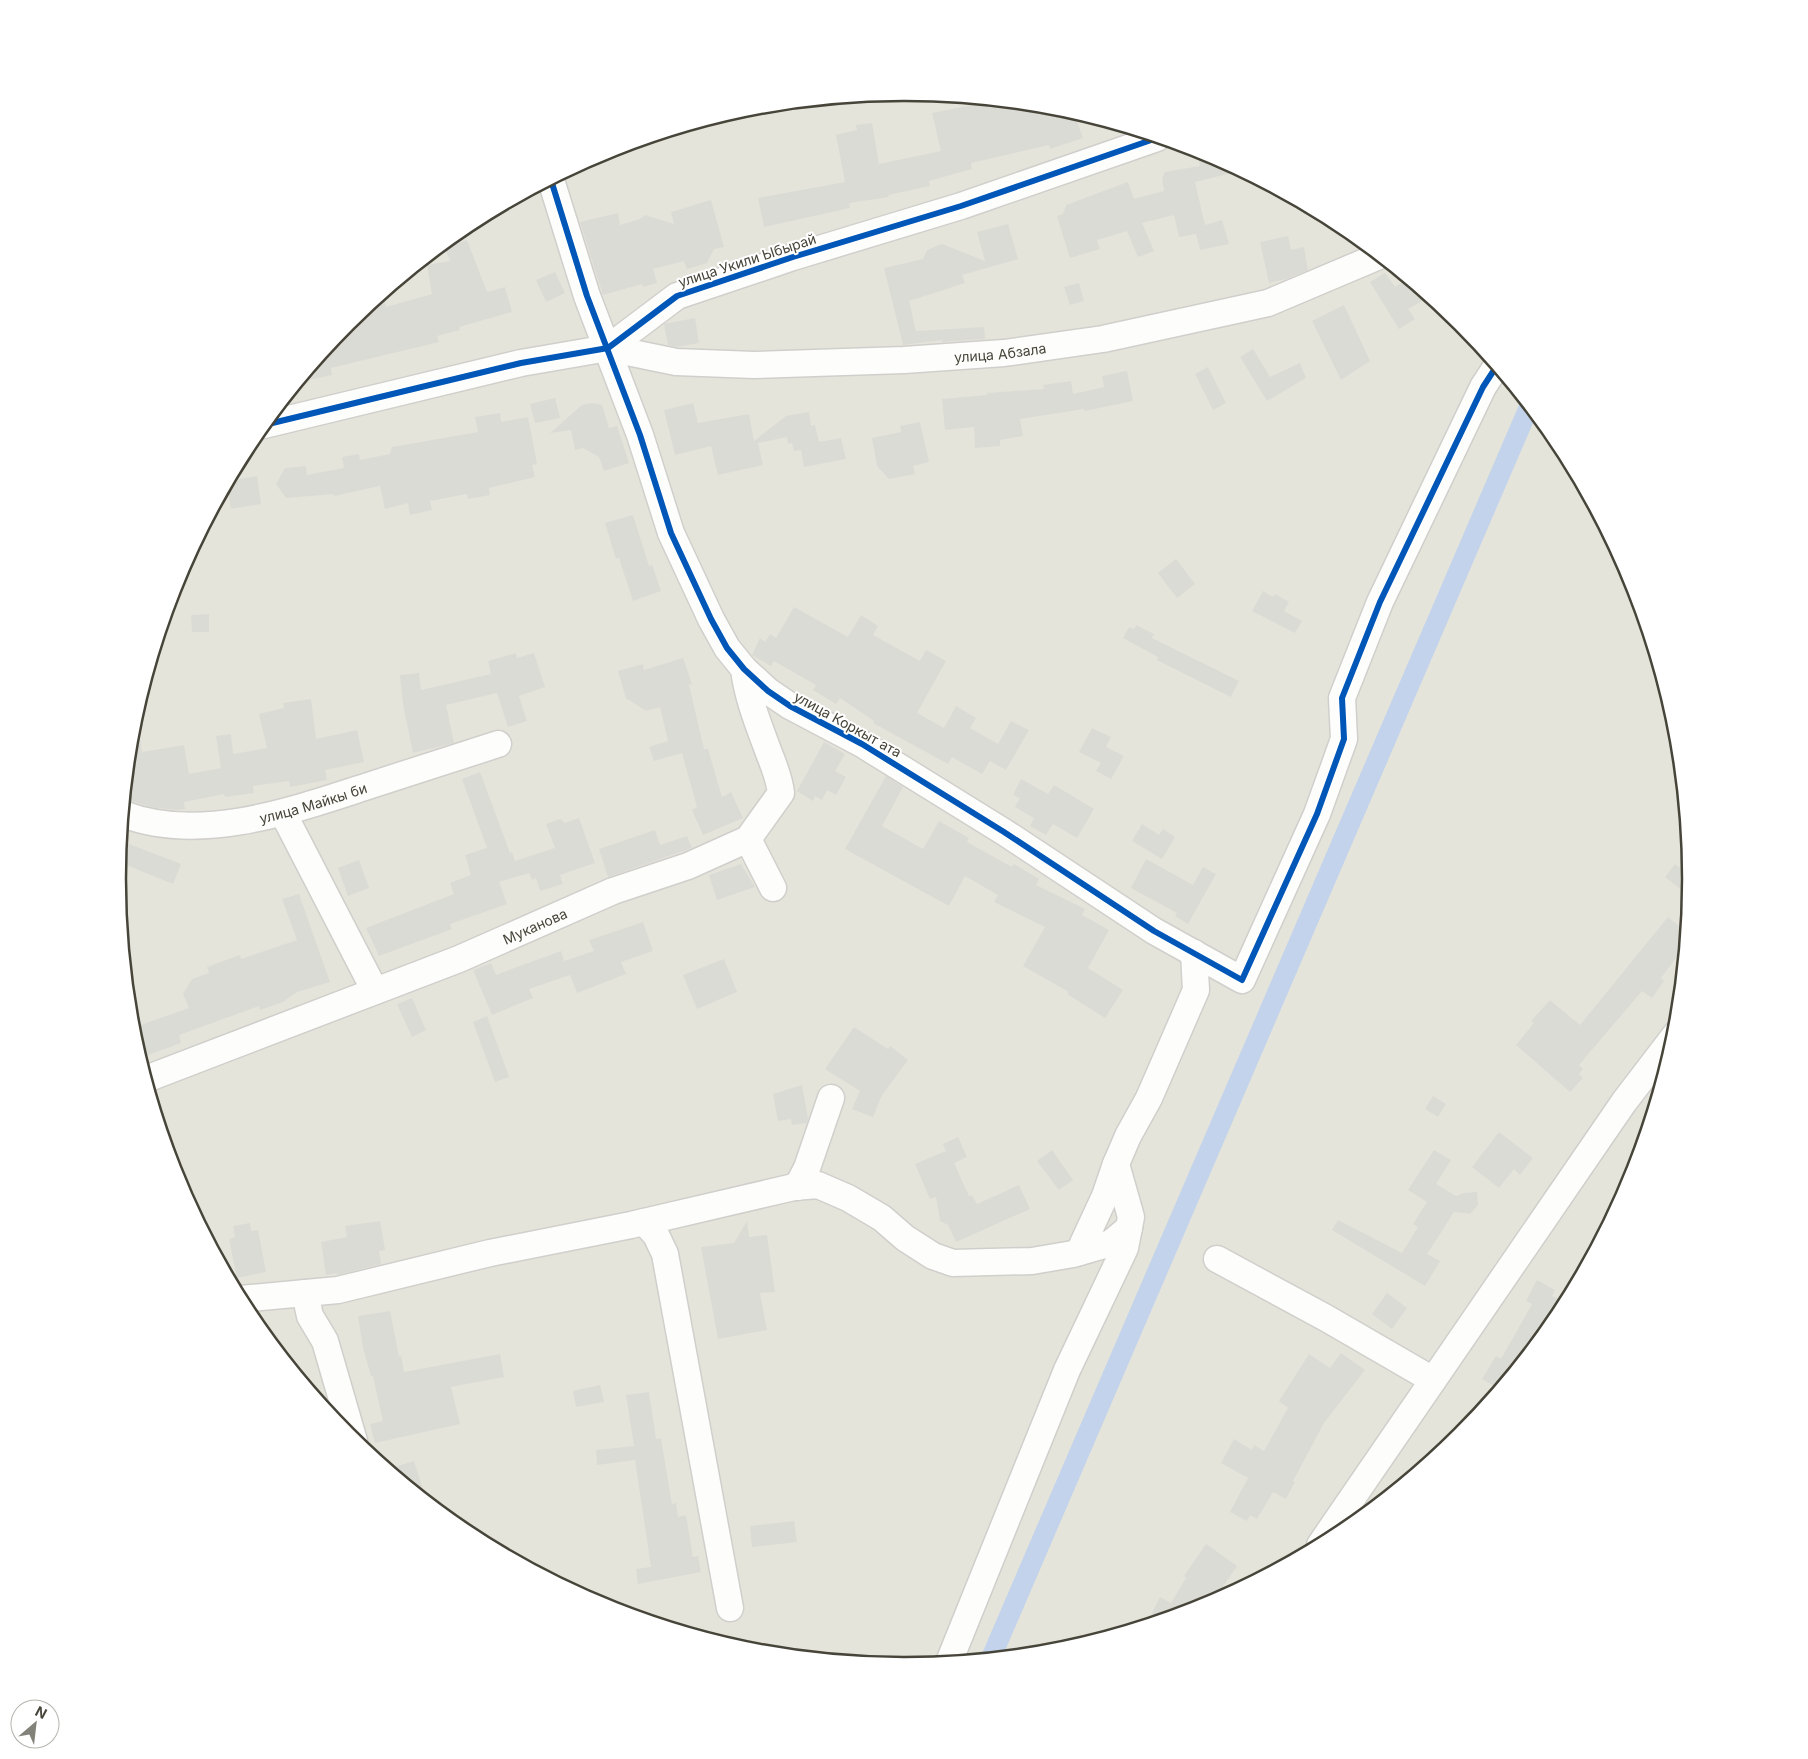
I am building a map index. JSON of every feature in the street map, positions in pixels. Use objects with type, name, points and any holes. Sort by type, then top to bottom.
[{"type":"street","name":"улица Укили Ыбырай","points":[[275,422],[521,362],[608,348],[677,296],[793,257],[961,206],[1148,141]]},
{"type":"street","name":"улица Коркыт ата","points":[[553,186],[587,296],[640,436],[671,533],[711,619],[727,648],[744,669],[768,691],[790,706],[862,744],[1004,832],[1154,931],[1242,980],[1317,814],[1344,739],[1342,698],[1380,602],[1483,387],[1493,371]]},
{"type":"street","name":"улица Абзала","points":[[608,348],[676,362],[754,365],[904,360],[1004,353],[1103,340],[1268,303],[1373,258]]},
{"type":"street","name":"Муканова","points":[[151,1077],[459,959],[613,891],[688,866],[748,839],[781,794],[779,776],[766,746],[746,686],[744,669]]},
{"type":"street","name":"улица Майкы би","points":[[128,816],[142,822],[235,824],[284,813],[498,744]]},
{"type":"street","points":[[284,813],[375,991]]},
{"type":"street","points":[[748,839],[773,888]]},
{"type":"street","points":[[1079,1252],[1105,1196],[1128,1136],[1149,1098],[1196,990],[1194,953]]},
{"type":"street","points":[[1330,1531],[1624,1102],[1662,1052]]},
{"type":"street","points":[[796,1187],[807,1168],[831,1098]]},
{"type":"street","points":[[951,1656],[1067,1370],[1125,1248],[1132,1217],[1116,1164]]},
{"type":"street","points":[[248,1298],[338,1290],[513,1248],[644,1222],[796,1187],[818,1185],[848,1198],[882,1218],[905,1238],[933,1256],[953,1263],[1032,1261],[1079,1252],[1111,1243],[1129,1228]]},
{"type":"street","points":[[644,1222],[656,1235],[664,1254],[730,1608]]},
{"type":"street","points":[[1216,1259],[1326,1318],[1433,1380]]},
{"type":"street","points":[[305,1293],[310,1316],[324,1341],[349,1425]]},
{"type":"shaded area","points":[[904,101],[1006,108],[1056,116],[1154,143],[1202,160],[1293,206],[1336,232],[1378,262],[1417,294],[1489,366],[1521,406],[1551,447],[1578,490],[1602,535],[1641,629],[1656,678],[1676,778],[1681,829],[1681,930],[1676,981],[1656,1081],[1641,1130],[1602,1224],[1578,1269],[1551,1312],[1489,1393],[1417,1465],[1378,1497],[1336,1527],[1248,1577],[1202,1599],[1105,1631],[1056,1643],[1006,1651],[955,1656],[904,1658],[802,1651],[752,1643],[654,1616],[606,1599],[515,1553],[472,1527],[430,1497],[391,1465],[319,1393],[287,1353],[257,1312],[230,1269],[206,1224],[167,1130],[152,1081],[132,981],[127,930],[127,829],[132,778],[152,678],[167,629],[206,535],[230,490],[257,447],[319,366],[391,294],[430,262],[472,232],[560,182],[606,160],[703,128],[752,116],[802,108]]},
{"type":"building","points":[[973,105],[1056,116],[1077,121],[1083,138],[1050,149],[1049,145],[971,163],[972,169],[929,181],[930,186],[888,195],[889,197],[849,203],[850,208],[764,227],[758,198],[845,182],[836,135],[857,130],[856,125],[872,123],[879,164],[941,151],[932,113]]},
{"type":"building","points":[[1199,159],[1230,173],[1195,182],[1205,225],[1222,220],[1229,244],[1200,250],[1196,234],[1179,237],[1174,215],[1142,223],[1154,251],[1138,257],[1127,231],[1097,240],[1100,249],[1070,258],[1057,216],[1063,214],[1066,205],[1128,182],[1134,199],[1164,191],[1162,178],[1165,172],[1200,166]]},
{"type":"building","points":[[711,200],[724,247],[714,249],[707,263],[687,269],[684,261],[653,269],[657,283],[643,287],[642,284],[603,295],[580,222],[618,213],[620,225],[640,219],[645,215],[674,224],[671,212]]},
{"type":"building","points":[[1008,224],[1018,259],[962,275],[965,283],[909,301],[916,331],[984,327],[985,339],[942,342],[942,340],[903,345],[884,268],[923,259],[927,250],[942,244],[985,261],[977,232]]},
{"type":"building","points":[[1288,236],[1291,250],[1304,247],[1308,270],[1286,279],[1269,283],[1260,242]]},
{"type":"building","points":[[467,240],[487,292],[505,287],[512,312],[459,327],[460,330],[437,336],[439,342],[331,368],[332,375],[308,380],[354,329],[384,300],[386,307],[432,294],[427,265],[450,261],[446,251],[454,245]]},
{"type":"building","points":[[555,272],[565,293],[546,302],[536,280]]},
{"type":"building","points":[[1385,273],[1395,287],[1402,282],[1417,294],[1423,300],[1408,309],[1415,319],[1399,329],[1370,282]]},
{"type":"building","points":[[1079,283],[1084,301],[1070,305],[1064,287]]},
{"type":"building","points":[[1344,305],[1370,361],[1341,380],[1312,321]]},
{"type":"building","points":[[695,318],[699,343],[676,347],[668,345],[664,324]]},
{"type":"building","points":[[1253,349],[1270,377],[1300,363],[1306,378],[1267,401],[1240,357]]},
{"type":"building","points":[[1208,367],[1226,403],[1213,410],[1195,374]]},
{"type":"building","points":[[1127,371],[1133,401],[1085,411],[1084,409],[1020,419],[1023,436],[1000,440],[1000,446],[975,448],[974,427],[945,430],[942,399],[987,395],[987,393],[1044,389],[1043,385],[1071,381],[1073,394],[1104,387],[1102,376]]},
{"type":"building","points":[[555,398],[560,418],[535,423],[530,404]]},
{"type":"building","points":[[592,403],[602,405],[609,428],[617,426],[629,463],[604,471],[599,457],[583,448],[575,450],[571,430],[550,433],[582,405]]},
{"type":"building","points":[[693,403],[698,423],[749,414],[754,441],[786,416],[809,412],[811,426],[815,425],[819,442],[841,438],[846,459],[804,467],[801,450],[794,451],[792,443],[788,444],[787,437],[758,443],[763,465],[718,475],[711,446],[675,455],[664,410]]},
{"type":"building","points":[[500,413],[501,422],[528,417],[537,464],[532,465],[535,477],[489,488],[490,495],[468,499],[467,494],[430,501],[432,510],[410,515],[408,503],[385,509],[380,486],[334,496],[334,494],[286,498],[276,484],[285,468],[306,466],[307,475],[344,468],[342,457],[359,454],[360,460],[390,454],[392,447],[478,432],[475,417]]},
{"type":"building","points":[[920,422],[929,462],[913,466],[915,474],[889,479],[877,466],[872,438],[901,432],[900,426]]},
{"type":"building","points":[[257,476],[261,504],[231,509],[228,493],[236,480]]},
{"type":"building","points":[[633,515],[649,566],[652,565],[661,591],[633,601],[619,558],[616,559],[605,523]]},
{"type":"building","points":[[1176,559],[1195,584],[1177,598],[1158,573]]},
{"type":"building","points":[[1263,591],[1273,597],[1275,594],[1289,602],[1284,611],[1302,621],[1295,633],[1252,611]]},
{"type":"building","points":[[794,607],[848,637],[861,615],[878,626],[873,635],[920,661],[926,650],[946,661],[917,713],[944,728],[956,706],[976,718],[970,728],[998,744],[1011,721],[1029,730],[1006,770],[990,761],[982,774],[952,757],[948,764],[873,723],[874,721],[840,698],[836,704],[813,690],[816,685],[774,661],[771,666],[752,655],[760,638],[765,642],[770,634],[776,638]]},
{"type":"building","points":[[209,614],[209,632],[192,632],[191,615]]},
{"type":"building","points":[[1136,625],[1154,634],[1152,638],[1239,681],[1231,697],[1157,660],[1158,657],[1123,638],[1129,627],[1134,629]]},
{"type":"building","points":[[516,653],[517,658],[534,653],[545,687],[519,696],[527,721],[508,727],[497,693],[446,705],[454,743],[413,753],[403,704],[400,675],[419,673],[421,690],[491,674],[488,661]]},
{"type":"building","points":[[683,658],[692,684],[689,685],[704,749],[708,749],[722,797],[731,792],[743,818],[703,835],[692,810],[697,807],[682,753],[654,761],[649,747],[668,741],[660,707],[646,711],[626,698],[618,671],[643,664],[644,670]]},
{"type":"building","points":[[311,699],[316,739],[357,730],[364,762],[325,770],[327,780],[290,787],[289,781],[253,786],[254,793],[225,797],[224,794],[184,802],[185,809],[179,810],[155,808],[130,800],[140,736],[142,752],[184,745],[189,774],[221,768],[216,736],[231,734],[233,754],[267,748],[259,714],[284,708],[283,703]]},
{"type":"building","points":[[1092,728],[1111,737],[1106,747],[1124,756],[1111,779],[1096,771],[1101,763],[1079,752]]},
{"type":"building","points":[[824,742],[845,754],[835,771],[846,777],[836,795],[827,790],[822,800],[815,796],[813,801],[797,791]]},
{"type":"building","points":[[480,772],[510,853],[512,852],[515,861],[555,848],[546,824],[560,819],[565,823],[579,818],[595,863],[560,875],[563,884],[540,891],[536,878],[532,880],[529,873],[499,882],[507,904],[450,924],[452,929],[379,956],[366,928],[454,894],[450,883],[471,875],[465,855],[487,848],[462,779]]},
{"type":"building","points":[[886,776],[903,787],[882,826],[923,849],[939,821],[969,838],[967,842],[1012,867],[1014,864],[1039,879],[1036,885],[1085,909],[1082,915],[1109,930],[1088,968],[1123,990],[1105,1018],[1067,994],[1069,992],[1023,966],[1045,927],[994,902],[998,895],[965,876],[949,906],[845,849]]},
{"type":"building","points":[[1021,779],[1048,794],[1054,785],[1094,809],[1077,838],[1053,824],[1046,835],[1030,826],[1034,818],[1015,807],[1020,798],[1013,795]]},
{"type":"building","points":[[1142,824],[1159,835],[1163,829],[1175,837],[1162,859],[1132,841]]},
{"type":"building","points":[[655,830],[660,845],[687,836],[692,848],[608,877],[599,849]]},
{"type":"building","points":[[127,843],[181,864],[173,884],[126,865]]},
{"type":"building","points":[[1146,859],[1193,885],[1203,867],[1216,874],[1188,924],[1175,916],[1177,913],[1131,888]]},
{"type":"building","points":[[359,860],[369,888],[348,896],[338,868]]},
{"type":"building","points":[[741,864],[755,887],[717,900],[709,875]]},
{"type":"building","points":[[1675,864],[1682,870],[1682,890],[1665,877]]},
{"type":"building","points":[[299,894],[330,982],[297,992],[283,1002],[260,1010],[259,1006],[179,1035],[181,1043],[146,1056],[140,1025],[189,1008],[183,994],[192,979],[209,973],[207,967],[240,955],[241,959],[297,940],[282,899]]},
{"type":"building","points":[[1668,917],[1681,928],[1679,954],[1661,978],[1664,981],[1652,998],[1642,991],[1579,1065],[1583,1069],[1579,1074],[1583,1078],[1570,1092],[1516,1045],[1534,1023],[1531,1021],[1550,1000],[1580,1025]]},
{"type":"building","points":[[643,922],[653,951],[621,962],[626,974],[577,993],[570,975],[529,989],[533,998],[492,1015],[473,970],[491,963],[496,975],[561,951],[564,961],[594,951],[589,940]]},
{"type":"building","points":[[724,959],[737,992],[697,1009],[683,975]]},
{"type":"building","points":[[412,998],[426,1030],[412,1037],[397,1004]]},
{"type":"building","points":[[487,1016],[509,1077],[495,1082],[473,1022]]},
{"type":"building","points":[[854,1027],[888,1049],[890,1046],[908,1060],[882,1095],[873,1117],[852,1109],[860,1091],[825,1069]]},
{"type":"building","points":[[802,1085],[808,1118],[807,1123],[792,1125],[791,1119],[778,1121],[773,1094]]},
{"type":"building","points":[[1433,1096],[1446,1104],[1438,1117],[1425,1109]]},
{"type":"building","points":[[1499,1132],[1533,1158],[1520,1175],[1514,1169],[1499,1188],[1472,1167]]},
{"type":"building","points":[[958,1137],[967,1157],[954,1163],[969,1196],[972,1195],[977,1204],[1019,1185],[1030,1209],[956,1242],[948,1225],[940,1221],[936,1197],[930,1199],[915,1164],[946,1151],[943,1144]]},
{"type":"building","points":[[1052,1150],[1073,1180],[1059,1190],[1037,1161]]},
{"type":"building","points":[[1434,1150],[1451,1160],[1436,1184],[1456,1196],[1477,1192],[1478,1205],[1470,1214],[1454,1212],[1427,1254],[1440,1261],[1425,1286],[1332,1230],[1338,1220],[1402,1253],[1418,1227],[1413,1224],[1427,1202],[1408,1190]]},
{"type":"building","points":[[380,1221],[385,1250],[379,1251],[381,1264],[337,1275],[337,1273],[326,1275],[321,1242],[347,1237],[345,1226]]},
{"type":"building","points":[[747,1221],[749,1237],[767,1235],[775,1292],[760,1293],[767,1330],[718,1339],[701,1247],[734,1243]]},
{"type":"building","points":[[250,1223],[251,1231],[258,1230],[266,1272],[237,1278],[229,1239],[235,1237],[233,1226]]},
{"type":"building","points":[[1537,1280],[1555,1290],[1552,1296],[1559,1299],[1521,1353],[1494,1386],[1482,1379],[1496,1356],[1501,1359],[1532,1304],[1526,1301]]},
{"type":"building","points":[[1387,1293],[1407,1308],[1392,1329],[1372,1314]]},
{"type":"building","points":[[390,1311],[404,1372],[500,1354],[504,1377],[451,1387],[460,1424],[375,1443],[370,1424],[383,1421],[373,1376],[371,1376],[363,1348],[358,1316]]},
{"type":"building","points":[[1341,1353],[1365,1370],[1324,1423],[1293,1481],[1295,1482],[1286,1499],[1273,1492],[1257,1519],[1250,1515],[1247,1521],[1230,1512],[1248,1478],[1221,1463],[1234,1439],[1252,1450],[1254,1445],[1264,1451],[1288,1408],[1279,1401],[1309,1354],[1330,1368]]},
{"type":"building","points":[[600,1385],[604,1402],[576,1407],[573,1391]]},
{"type":"building","points":[[649,1392],[656,1439],[661,1438],[672,1504],[676,1503],[678,1517],[686,1515],[693,1557],[698,1556],[701,1572],[638,1584],[636,1569],[651,1567],[635,1460],[597,1465],[596,1450],[634,1446],[626,1395]]},
{"type":"building","points":[[414,1461],[423,1492],[394,1467]]},
{"type":"building","points":[[794,1521],[797,1542],[752,1547],[750,1526]]},
{"type":"building","points":[[1206,1544],[1237,1566],[1220,1590],[1202,1599],[1155,1616],[1152,1613],[1160,1597],[1171,1603],[1186,1578],[1184,1576]]},
{"type":"waterway","points":[[993,1652],[1526,413]]},
{"type":"cycle path","points":[[275,422],[521,363],[608,348],[677,296],[793,257],[961,206],[1148,141]]},
{"type":"cycle path","points":[[553,186],[587,296],[640,435],[671,533],[711,619],[727,648],[744,669],[768,691],[790,706],[862,744],[1004,832],[1154,931],[1242,980],[1317,814],[1344,739],[1342,698],[1380,602],[1483,387],[1493,371]]}]
